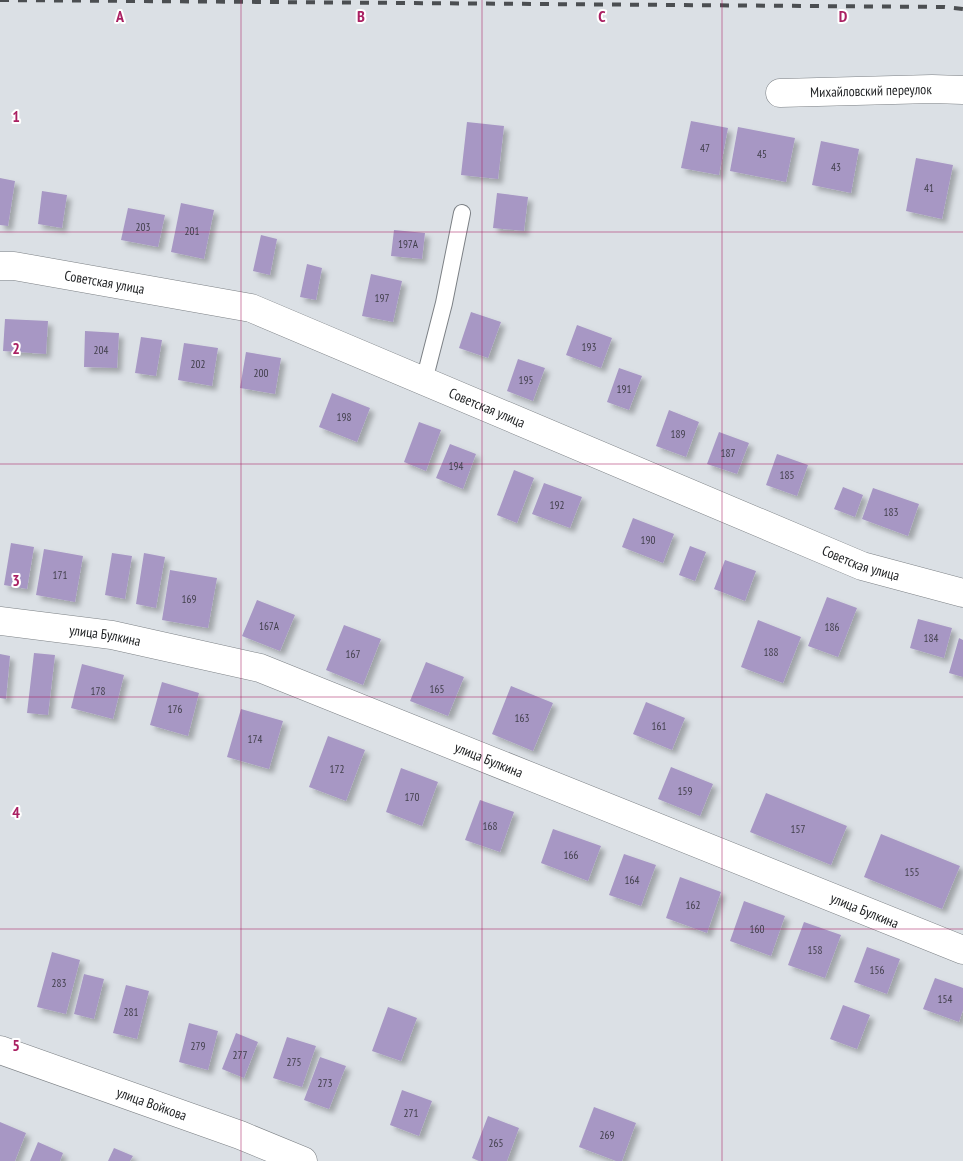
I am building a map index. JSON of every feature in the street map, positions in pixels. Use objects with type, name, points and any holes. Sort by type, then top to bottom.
[{"type":"street","name":"Михайловский переулок","points":[[780,93],[932,88],[963,90]]},
{"type":"street","name":"Советская улица","points":[[0,266],[14,266],[251,308],[862,566],[963,593]]},
{"type":"street","name":"улица Булкина","points":[[0,621],[112,635],[260,668],[963,950]]},
{"type":"street","name":"улица Войкова","points":[[0,1050],[240,1135],[303,1161]]},
{"type":"lane","points":[[424,381],[444,302],[462,213]]},
{"type":"building","points":[[691,121],[728,128],[719,175],[681,168]]},
{"type":"building","points":[[467,122],[504,126],[498,179],[461,175]]},
{"type":"building","points":[[738,127],[795,138],[786,182],[730,171]]},
{"type":"building","points":[[821,141],[859,149],[851,193],[812,185]]},
{"type":"building","points":[[916,158],[953,165],[942,219],[906,211]]},
{"type":"building","points":[[0,178],[15,181],[8,226],[0,225]]},
{"type":"building","points":[[42,191],[67,195],[62,228],[38,224]]},
{"type":"building","points":[[497,193],[528,197],[524,231],[493,228]]},
{"type":"building","points":[[181,203],[214,210],[204,259],[171,252]]},
{"type":"building","points":[[128,208],[165,215],[158,247],[121,240]]},
{"type":"building","points":[[394,230],[425,233],[422,259],[391,256]]},
{"type":"building","points":[[261,235],[277,239],[270,275],[253,271]]},
{"type":"building","points":[[307,264],[322,268],[316,300],[300,297]]},
{"type":"building","points":[[371,274],[402,281],[393,322],[362,316]]},
{"type":"building","points":[[471,312],[501,322],[488,358],[459,348]]},
{"type":"building","points":[[5,319],[48,321],[46,354],[3,351]]},
{"type":"building","points":[[577,325],[612,338],[601,368],[566,355]]},
{"type":"building","points":[[85,331],[119,333],[117,368],[84,367]]},
{"type":"building","points":[[141,337],[162,340],[156,376],[135,373]]},
{"type":"building","points":[[184,343],[218,348],[212,386],[178,380]]},
{"type":"building","points":[[246,352],[281,358],[275,394],[240,388]]},
{"type":"building","points":[[518,359],[545,368],[533,401],[507,391]]},
{"type":"building","points":[[619,368],[642,376],[629,410],[607,402]]},
{"type":"building","points":[[332,393],[370,408],[357,442],[319,427]]},
{"type":"building","points":[[669,410],[699,422],[686,457],[656,446]]},
{"type":"building","points":[[419,422],[441,430],[426,471],[404,462]]},
{"type":"building","points":[[719,432],[749,443],[737,474],[707,464]]},
{"type":"building","points":[[450,444],[476,454],[463,489],[436,478]]},
{"type":"building","points":[[777,454],[808,465],[797,496],[766,485]]},
{"type":"building","points":[[514,470],[534,478],[517,523],[497,515]]},
{"type":"building","points":[[544,483],[582,497],[570,528],[532,514]]},
{"type":"building","points":[[843,487],[863,495],[855,517],[834,509]]},
{"type":"building","points":[[873,488],[919,504],[908,536],[862,519]]},
{"type":"building","points":[[633,518],[674,534],[663,563],[622,547]]},
{"type":"building","points":[[11,543],[34,547],[27,589],[4,585]]},
{"type":"building","points":[[690,546],[706,552],[695,581],[679,575]]},
{"type":"building","points":[[44,549],[83,556],[75,602],[36,595]]},
{"type":"building","points":[[112,553],[132,556],[125,599],[105,595]]},
{"type":"building","points":[[144,553],[165,557],[156,608],[136,604]]},
{"type":"building","points":[[725,560],[756,571],[745,601],[714,589]]},
{"type":"building","points":[[170,570],[217,578],[208,628],[162,620]]},
{"type":"building","points":[[827,597],[857,608],[838,657],[808,646]]},
{"type":"building","points":[[257,600],[295,615],[280,651],[242,636]]},
{"type":"building","points":[[918,619],[952,628],[944,658],[910,648]]},
{"type":"building","points":[[758,620],[801,637],[783,683],[741,667]]},
{"type":"building","points":[[344,625],[381,639],[363,685],[326,670]]},
{"type":"building","points":[[959,638],[963,640],[963,677],[949,673]]},
{"type":"building","points":[[34,653],[55,655],[48,715],[27,713]]},
{"type":"building","points":[[0,654],[10,656],[6,699],[0,698]]},
{"type":"building","points":[[426,662],[464,677],[448,716],[410,701]]},
{"type":"building","points":[[82,664],[124,675],[113,719],[71,708]]},
{"type":"building","points":[[162,682],[199,693],[188,736],[150,725]]},
{"type":"building","points":[[511,686],[553,703],[533,751],[492,734]]},
{"type":"building","points":[[646,702],[685,718],[672,750],[633,734]]},
{"type":"building","points":[[241,709],[283,721],[269,769],[227,757]]},
{"type":"building","points":[[328,736],[365,750],[346,801],[309,787]]},
{"type":"building","points":[[671,767],[713,784],[700,816],[658,799]]},
{"type":"building","points":[[401,768],[438,782],[422,826],[386,812]]},
{"type":"building","points":[[766,793],[847,826],[831,865],[750,832]]},
{"type":"building","points":[[480,800],[514,812],[500,852],[465,840]]},
{"type":"building","points":[[553,829],[601,846],[588,881],[541,863]]},
{"type":"building","points":[[881,834],[960,866],[942,909],[864,877]]},
{"type":"building","points":[[624,854],[656,865],[641,906],[609,895]]},
{"type":"building","points":[[680,877],[721,892],[707,933],[666,918]]},
{"type":"building","points":[[744,901],[785,916],[771,956],[730,941]]},
{"type":"building","points":[[804,922],[841,935],[825,978],[788,965]]},
{"type":"building","points":[[867,947],[900,959],[887,994],[854,982]]},
{"type":"building","points":[[52,952],[80,960],[66,1014],[37,1007]]},
{"type":"building","points":[[84,974],[104,979],[94,1019],[74,1014]]},
{"type":"building","points":[[935,978],[963,988],[963,1010],[959,1022],[923,1009]]},
{"type":"building","points":[[126,985],[149,991],[137,1039],[113,1033]]},
{"type":"building","points":[[843,1005],[870,1015],[857,1049],[830,1039]]},
{"type":"building","points":[[388,1007],[417,1018],[401,1061],[372,1051]]},
{"type":"building","points":[[189,1023],[218,1031],[208,1070],[179,1062]]},
{"type":"building","points":[[236,1033],[258,1042],[244,1078],[222,1069]]},
{"type":"building","points":[[287,1037],[316,1046],[302,1087],[273,1078]]},
{"type":"building","points":[[320,1057],[346,1066],[329,1109],[304,1100]]},
{"type":"building","points":[[402,1090],[432,1101],[419,1136],[390,1125]]},
{"type":"building","points":[[594,1107],[636,1123],[622,1161],[616,1161],[579,1147]]},
{"type":"building","points":[[488,1116],[519,1128],[507,1161],[479,1161],[472,1158]]},
{"type":"building","points":[[0,1122],[26,1133],[15,1161],[0,1161]]},
{"type":"building","points":[[38,1142],[63,1153],[60,1161],[30,1161]]},
{"type":"building","points":[[114,1148],[133,1156],[130,1161],[108,1161]]},
{"type":"railway","points":[[0,0],[944,7],[963,9]]}]
